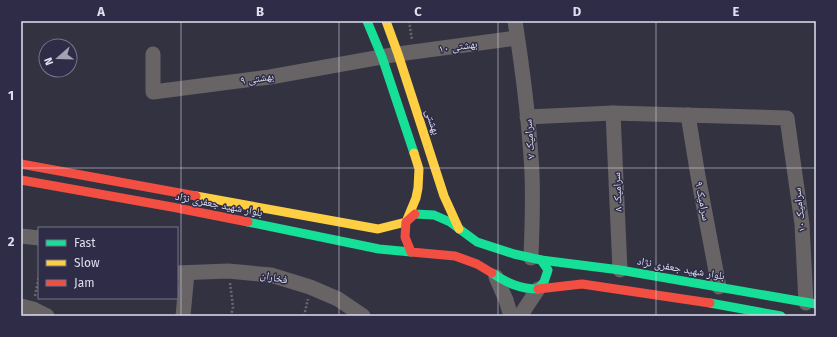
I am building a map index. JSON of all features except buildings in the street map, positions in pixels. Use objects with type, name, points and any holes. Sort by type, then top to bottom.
[{"type":"main road","points":[[367,21],[382,57],[419,169],[416,198],[406,222],[405,237],[411,252]]},
{"type":"main road","name":"بهشتی","points":[[386,21],[406,53],[444,196],[459,229]]},
{"type":"main road","name":"بلوار شهید جعفری نژاد","points":[[21,164],[378,229],[406,222],[415,214],[434,215],[450,222],[477,242],[514,254],[536,259],[620,270],[811,303]]},
{"type":"main road","name":"بلوار شهید جعفری نژاد","points":[[21,180],[179,208],[379,249],[455,256],[477,264],[505,282],[527,289],[538,289]]},
{"type":"main road","points":[[536,259],[548,270],[544,282],[538,289]]},
{"type":"main road","points":[[691,300],[694,283]]},
{"type":"main road","points":[[538,289],[582,284],[691,300],[781,316]]},
{"type":"street","name":"سرامیک ۷","points":[[515,21],[523,74],[532,158],[536,259]]},
{"type":"street","name":"بهشتی ۱۰","points":[[406,53],[518,38]]},
{"type":"street","name":"بهشتی ۹","points":[[153,54],[153,92],[270,77],[406,53]]},
{"type":"street","points":[[527,117],[613,113],[688,115]]},
{"type":"street","name":"سرامیک ۸","points":[[613,113],[620,270]]},
{"type":"street","name":"سرامیک ۱۰","points":[[688,115],[787,118],[802,224],[811,303]]},
{"type":"street","name":"سرامیک ۹","points":[[688,115],[719,287]]},
{"type":"street","points":[[21,236],[38,238]]},
{"type":"street","name":"فخاران","points":[[182,273],[228,271],[271,275],[310,287],[338,300],[363,316]]},
{"type":"street","points":[[182,273],[183,316]]},
{"type":"street","points":[[496,276],[511,316]]},
{"type":"street","points":[[520,316],[538,289]]},
{"type":"street","points":[[27,308],[47,316]]},
{"type":"path","points":[[406,53],[409,21]]},
{"type":"path","points":[[228,271],[233,307],[231,316]]},
{"type":"path","points":[[27,308],[38,279]]},
{"type":"traffic: fast","points":[[367,21],[382,57],[414,153]]},
{"type":"traffic: fast","points":[[415,214],[434,215],[450,222],[477,242],[514,254],[541,260],[548,270],[544,282],[538,289],[514,285],[492,273]]},
{"type":"traffic: fast","points":[[248,222],[379,249],[411,252]]},
{"type":"traffic: fast","points":[[541,260],[620,270],[816,304]]},
{"type":"traffic: fast","points":[[710,303],[781,316]]},
{"type":"traffic: slow","points":[[386,21],[444,196],[459,229]]},
{"type":"traffic: slow","points":[[196,196],[378,229],[406,222],[416,198],[418,188],[419,169],[414,153]]},
{"type":"traffic: jam","points":[[21,164],[196,196]]},
{"type":"traffic: jam","points":[[21,180],[248,222]]},
{"type":"traffic: jam","points":[[415,214],[406,222],[405,237],[411,252],[455,256],[477,264],[492,273]]},
{"type":"traffic: jam","points":[[538,289],[582,284],[710,303]]}]
